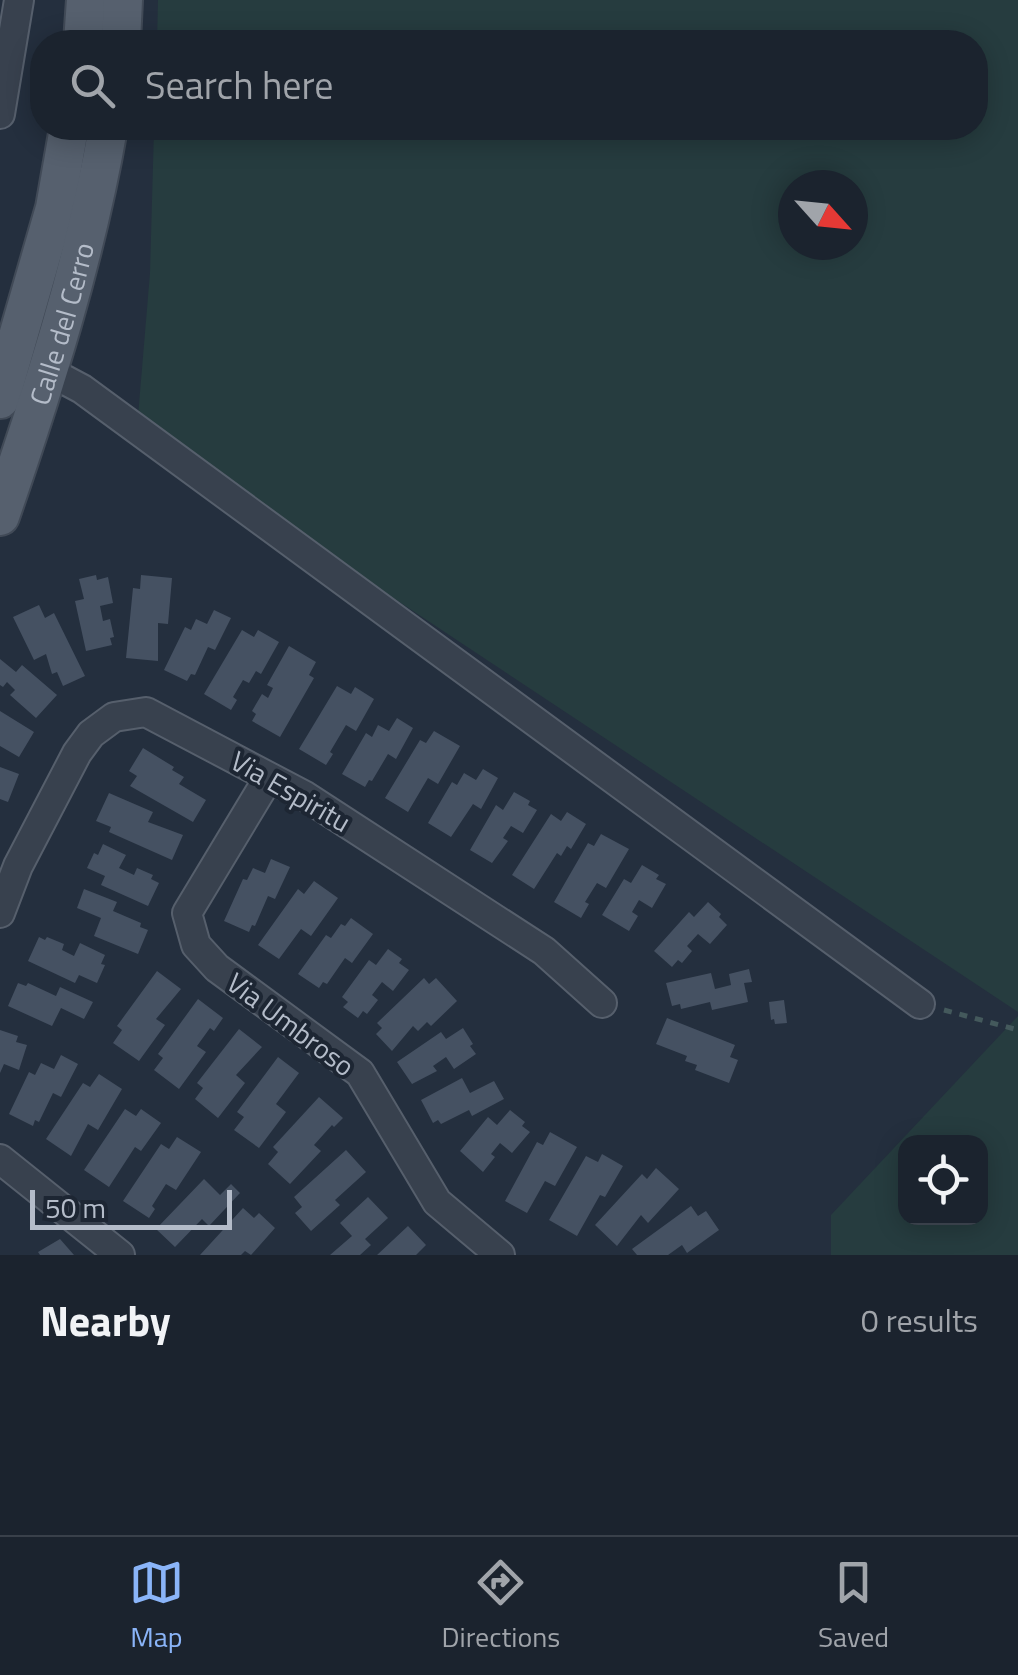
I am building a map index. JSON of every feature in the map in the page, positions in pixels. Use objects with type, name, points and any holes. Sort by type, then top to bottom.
[{"type":"main road","points":[[84,30],[86,0]]},
{"type":"main road","points":[[122,0],[122,30]]},
{"type":"main road","name":"Calle del Cerro","points":[[0,399],[55,208],[67,140]]},
{"type":"main road","name":"Calle del Cerro","points":[[0,516],[50,372],[94,214],[106,140]]},
{"type":"street","points":[[0,114],[12,5]]},
{"type":"street","points":[[50,372],[98,401],[920,1004]]},
{"type":"street","name":"Via Espiritu","points":[[0,913],[9,862],[90,734],[114,717],[137,712],[151,714],[305,796],[544,951],[602,1003]]},
{"type":"street","name":"Via Umbroso","points":[[269,776],[188,914],[196,945],[217,968],[360,1073],[438,1202],[500,1255]]},
{"type":"street","points":[[0,1158],[120,1255]]},
{"type":"path","points":[[920,1004],[1018,1030]]},
{"type":"green space","points":[[158,0],[1018,0],[1018,1012],[137,428],[150,273],[154,140],[988,140],[988,30],[157,30]]},
{"type":"green space","points":[[1018,1016],[1018,1255],[831,1255],[831,1215],[898,1144],[898,1225],[988,1225],[988,1135],[906,1135]]},
{"type":"building","points":[[96,575],[97,580],[108,577],[113,603],[100,606],[103,621],[110,619],[114,637],[110,638],[112,645],[86,651],[75,601],[84,599],[79,579]]},
{"type":"building","points":[[141,575],[172,578],[168,624],[158,623],[158,661],[126,658],[133,588],[140,589]]},
{"type":"building","points":[[39,605],[45,618],[54,613],[85,676],[63,686],[57,672],[52,674],[46,654],[34,660],[13,617]]},
{"type":"building","points":[[214,610],[231,618],[215,650],[208,647],[195,675],[191,674],[187,681],[164,670],[185,627],[191,630],[196,619],[207,624]]},
{"type":"building","points":[[242,630],[254,637],[258,630],[279,642],[261,674],[256,671],[249,683],[243,680],[231,710],[204,694]]},
{"type":"building","points":[[289,646],[316,662],[309,675],[314,678],[280,737],[252,721],[256,714],[252,711],[262,694],[268,698],[273,688],[267,685]]},
{"type":"building","points":[[0,659],[16,672],[22,665],[57,695],[36,718],[10,695],[15,690],[7,682],[3,687],[0,685]]},
{"type":"building","points":[[337,686],[351,694],[355,687],[374,699],[356,731],[346,725],[326,765],[299,749]]},
{"type":"building","points":[[0,711],[34,732],[19,757],[0,746]]},
{"type":"building","points":[[397,718],[413,728],[396,759],[388,754],[365,787],[342,774],[366,733],[372,737],[378,725],[389,731]]},
{"type":"building","points":[[434,731],[460,746],[438,784],[428,778],[408,812],[385,798],[420,740],[426,743]]},
{"type":"building","points":[[143,748],[174,767],[172,770],[184,777],[179,784],[206,800],[193,822],[130,786],[137,776],[129,771]]},
{"type":"building","points":[[0,767],[19,774],[8,802],[0,799]]},
{"type":"building","points":[[483,769],[498,778],[481,809],[473,804],[451,837],[428,823],[452,782],[457,785],[464,773],[476,780]]},
{"type":"building","points":[[514,792],[537,810],[523,833],[511,826],[503,838],[508,841],[492,863],[470,850],[496,805],[503,810]]},
{"type":"building","points":[[109,793],[153,812],[148,822],[183,835],[172,860],[109,832],[111,827],[96,821]]},
{"type":"building","points":[[567,812],[586,824],[571,849],[567,846],[561,856],[557,853],[534,889],[512,875],[551,814],[561,821]]},
{"type":"building","points":[[601,834],[629,849],[606,888],[597,883],[585,902],[589,904],[581,918],[554,902],[588,843],[594,846]]},
{"type":"building","points":[[103,844],[126,855],[119,868],[134,875],[137,868],[153,875],[151,879],[159,883],[148,906],[101,885],[105,876],[87,868]]},
{"type":"building","points":[[271,859],[290,867],[275,899],[268,896],[255,926],[249,932],[224,921],[243,879],[247,880],[253,868],[265,873]]},
{"type":"building","points":[[642,865],[666,884],[652,908],[639,900],[632,912],[638,916],[629,931],[602,915],[624,879],[631,883]]},
{"type":"building","points":[[314,881],[338,898],[311,936],[301,929],[279,959],[258,945],[298,889],[304,894]]},
{"type":"building","points":[[84,889],[117,902],[113,911],[148,930],[138,954],[94,936],[101,918],[77,908]]},
{"type":"building","points":[[708,902],[727,925],[710,944],[698,934],[687,946],[692,951],[682,963],[678,960],[672,967],[654,951],[689,912],[694,917]]},
{"type":"building","points":[[351,918],[373,934],[352,963],[345,958],[327,984],[323,982],[319,988],[298,974],[326,935],[331,938]]},
{"type":"building","points":[[39,937],[64,944],[62,950],[74,956],[80,943],[105,955],[97,983],[79,975],[75,983],[28,961]]},
{"type":"building","points":[[388,949],[409,970],[393,991],[382,982],[372,995],[378,1000],[367,1014],[363,1011],[358,1018],[343,1007],[348,1002],[342,997],[369,960],[376,965]]},
{"type":"building","points":[[749,969],[752,982],[744,983],[748,1002],[712,1010],[710,1002],[681,1009],[680,1004],[672,1006],[666,983],[711,973],[715,989],[731,985],[729,974]]},
{"type":"building","points":[[157,971],[181,989],[156,1019],[165,1025],[139,1061],[113,1043],[122,1030],[117,1026]]},
{"type":"building","points":[[424,978],[429,984],[436,978],[457,1001],[431,1026],[427,1022],[418,1031],[413,1026],[392,1051],[376,1034],[382,1028],[377,1023]]},
{"type":"building","points":[[18,983],[28,983],[56,996],[60,987],[93,1002],[84,1019],[61,1008],[52,1026],[8,1006]]},
{"type":"building","points":[[198,999],[223,1018],[197,1046],[206,1052],[179,1089],[154,1070],[163,1058],[158,1054]]},
{"type":"building","points":[[784,1000],[787,1023],[775,1024],[769,1002]]},
{"type":"building","points":[[667,1018],[735,1045],[730,1057],[738,1060],[729,1083],[695,1070],[697,1065],[685,1061],[687,1056],[656,1044]]},
{"type":"building","points":[[463,1028],[476,1054],[454,1069],[446,1057],[433,1066],[437,1071],[412,1084],[397,1062],[441,1032],[446,1039]]},
{"type":"building","points":[[239,1029],[262,1047],[236,1075],[245,1083],[218,1118],[195,1099],[203,1088],[197,1083]]},
{"type":"building","points":[[0,1030],[18,1036],[16,1042],[27,1045],[19,1070],[4,1064],[0,1073]]},
{"type":"building","points":[[61,1055],[78,1064],[61,1097],[53,1093],[39,1122],[35,1120],[33,1126],[9,1114],[29,1072],[35,1075],[41,1063],[54,1069]]},
{"type":"building","points":[[278,1057],[299,1073],[276,1104],[286,1112],[259,1148],[234,1130],[244,1117],[237,1112]]},
{"type":"building","points":[[99,1074],[122,1089],[98,1130],[88,1124],[71,1156],[46,1139],[83,1083],[90,1087]]},
{"type":"building","points":[[462,1078],[470,1093],[494,1081],[504,1099],[472,1116],[469,1110],[441,1124],[438,1120],[433,1123],[421,1100]]},
{"type":"building","points":[[319,1097],[343,1118],[314,1145],[321,1151],[290,1184],[268,1164],[278,1152],[273,1147]]},
{"type":"building","points":[[125,1109],[136,1116],[141,1109],[161,1123],[141,1151],[135,1147],[109,1187],[84,1170]]},
{"type":"building","points":[[510,1110],[525,1122],[522,1126],[530,1132],[512,1153],[500,1143],[483,1172],[460,1151],[488,1117],[497,1125]]},
{"type":"building","points":[[550,1132],[577,1147],[555,1186],[545,1181],[527,1213],[505,1201],[537,1142],[543,1145]]},
{"type":"building","points":[[177,1137],[201,1152],[176,1190],[166,1184],[149,1218],[123,1201],[161,1144],[169,1149]]},
{"type":"building","points":[[346,1150],[366,1172],[335,1200],[340,1205],[311,1231],[295,1213],[302,1207],[294,1197]]},
{"type":"building","points":[[602,1154],[623,1166],[605,1197],[600,1195],[577,1236],[549,1220],[586,1156],[598,1162]]},
{"type":"building","points":[[656,1168],[679,1189],[648,1223],[641,1215],[617,1246],[595,1225],[642,1174],[647,1179]]},
{"type":"building","points":[[204,1179],[220,1195],[231,1184],[240,1193],[209,1226],[202,1219],[175,1247],[156,1229]]},
{"type":"building","points":[[368,1197],[388,1218],[365,1239],[371,1245],[360,1255],[330,1255],[352,1236],[340,1223]]},
{"type":"building","points":[[691,1206],[698,1216],[706,1211],[719,1230],[687,1253],[682,1245],[668,1255],[637,1255],[632,1249]]},
{"type":"building","points":[[243,1208],[254,1218],[259,1213],[275,1228],[251,1255],[245,1251],[241,1255],[200,1255]]},
{"type":"building","points":[[408,1226],[426,1245],[416,1255],[377,1255]]},
{"type":"building","points":[[60,1239],[74,1255],[40,1255],[38,1252]]}]
